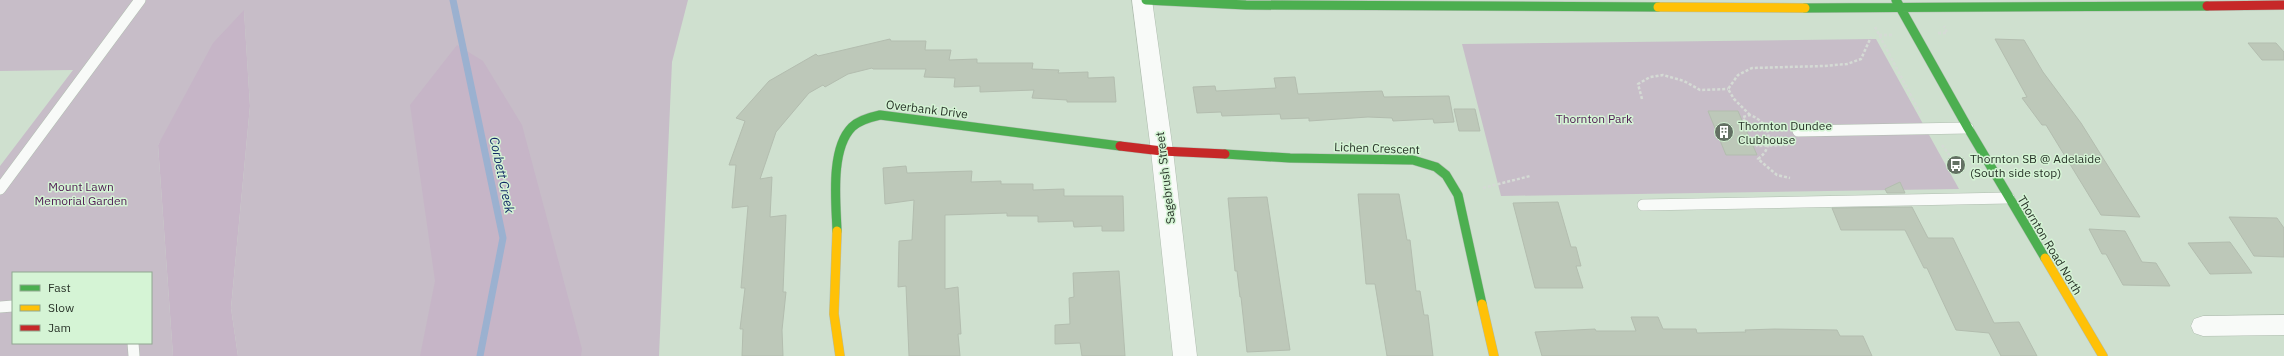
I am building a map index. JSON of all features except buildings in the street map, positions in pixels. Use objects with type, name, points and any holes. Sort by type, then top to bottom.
[{"type":"street","name":"Sagebrush Street","points":[[1142,0],[1162,151],[1185,356]]},
{"type":"street","points":[[1146,0],[1246,5],[1900,8],[2283,7]]},
{"type":"street","name":"Thornton Road North","points":[[1896,0],[1968,128],[2103,356]]},
{"type":"street","name":"Overbank Drive","points":[[840,356],[834,314],[839,155],[841,140],[852,127],[864,118],[880,115],[1162,151]]},
{"type":"street","name":"Lichen Crescent","points":[[1162,151],[1290,158],[1413,160],[1430,163],[1443,171],[1452,181],[1458,195],[1494,356]]},
{"type":"street","points":[[2203,326],[2284,325]]},
{"type":"lane","points":[[0,189],[140,0]]},
{"type":"lane","points":[[1798,131],[1968,128]]},
{"type":"lane","points":[[1643,205],[2009,198]]},
{"type":"lane","points":[[0,307],[12,306]]},
{"type":"lane","points":[[132,344],[134,356]]},
{"type":"path","points":[[1875,27],[1929,128],[1950,156]]},
{"type":"path","points":[[1879,35],[1887,35]]},
{"type":"path","points":[[1728,89],[1733,79],[1751,67],[1847,64],[1861,59],[1866,52],[1870,37]]},
{"type":"path","points":[[1642,99],[1638,84],[1647,77],[1654,75],[1674,77],[1701,90],[1713,87],[1728,89]]},
{"type":"path","points":[[1728,89],[1734,99],[1750,115],[1760,118],[1764,123],[1770,137],[1768,153],[1758,159],[1777,175],[1790,178]]},
{"type":"path","points":[[1747,126],[1743,117],[1750,115]]},
{"type":"path","points":[[1754,139],[1757,146],[1790,145]]},
{"type":"path","points":[[1483,188],[1530,176]]},
{"type":"green space","name":"Mount Lawn Memorial Garden","points":[[0,0],[688,0],[672,62],[659,356],[238,356],[231,308],[250,106],[244,11],[158,145],[173,356],[0,356],[0,166],[73,70],[0,71]]},
{"type":"green space","name":"Thornton Park","points":[[1876,39],[1959,189],[1501,196],[1462,44]]},
{"type":"shaded area","points":[[244,10],[250,106],[231,308],[238,356],[173,356],[158,145],[213,43]]},
{"type":"shaded area","points":[[457,45],[483,61],[522,125],[582,349],[581,356],[420,356],[435,281],[410,105]]},
{"type":"waterway","name":"Corbett Creek","points":[[453,0],[503,238],[480,356]]},
{"type":"traffic: fast","points":[[1146,0],[1246,5],[1658,7]]},
{"type":"traffic: fast","points":[[1896,0],[1968,128],[2045,258]]},
{"type":"traffic: fast","points":[[1805,8],[2207,6]]},
{"type":"traffic: fast","points":[[837,231],[836,191],[838,161],[841,147],[845,136],[852,127],[858,122],[869,118],[880,115],[1120,146]]},
{"type":"traffic: fast","points":[[1225,154],[1290,158],[1413,160],[1436,167],[1446,175],[1458,195],[1482,304]]},
{"type":"traffic: slow","points":[[1658,7],[1805,8]]},
{"type":"traffic: slow","points":[[837,231],[834,314],[840,356]]},
{"type":"traffic: slow","points":[[2045,258],[2103,356]]},
{"type":"traffic: slow","points":[[1482,304],[1494,356]]},
{"type":"traffic: jam","points":[[2207,6],[2284,5]]},
{"type":"traffic: jam","points":[[1120,146],[1162,151],[1225,154]]},
{"type":"place","name":"Thornton Dundee Clubhouse","points":[[1724,132]]},
{"type":"place","name":"Thornton SB @ Adelaide (South side stop)","points":[[1956,165]]}]
